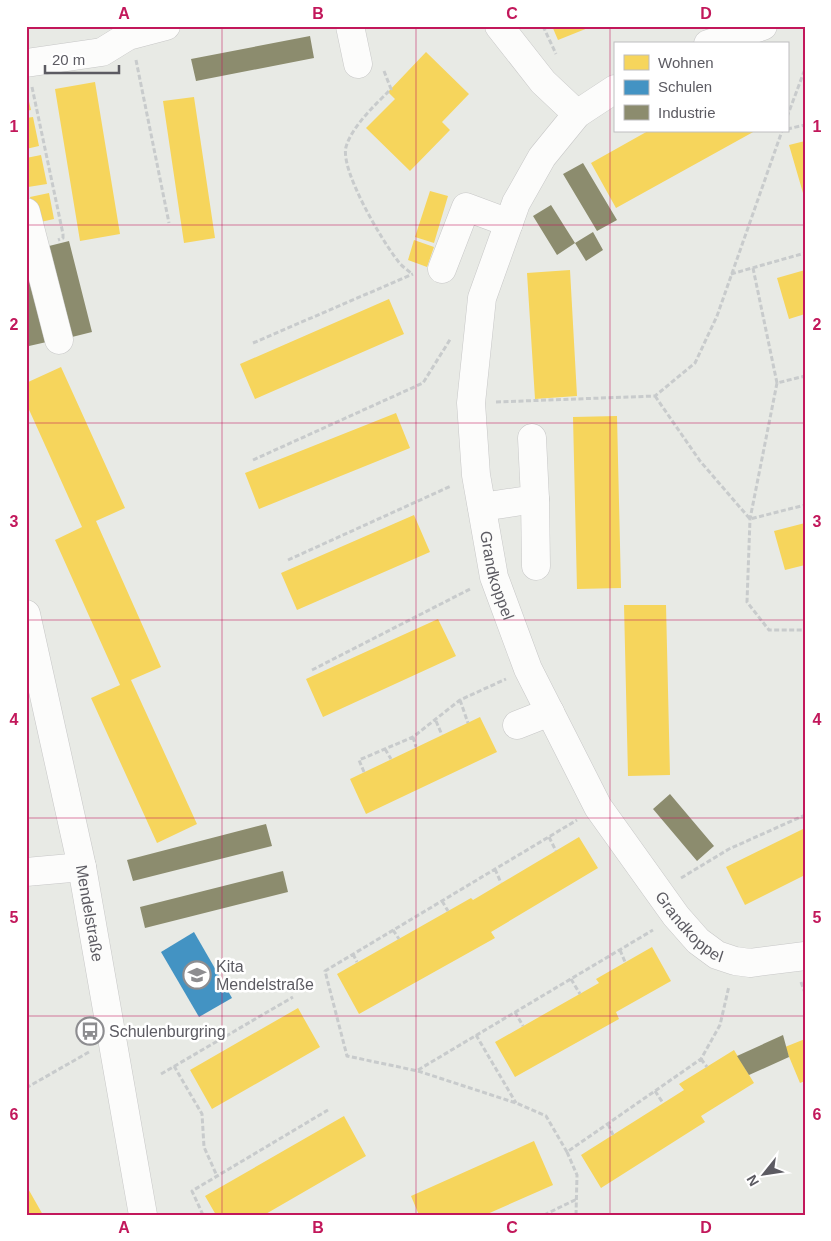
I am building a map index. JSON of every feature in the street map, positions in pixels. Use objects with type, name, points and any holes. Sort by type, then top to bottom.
[{"type":"street","points":[[27,63],[102,52],[128,36],[166,26]]},
{"type":"street","points":[[350,26],[370,64]]},
{"type":"street","points":[[499,26],[543,82],[576,114]]},
{"type":"street","points":[[714,42],[764,26]]},
{"type":"street","name":"Grandkoppel","points":[[614,90],[576,114],[542,157],[516,204],[479,310],[471,403],[476,475],[494,577],[528,669],[598,807],[657,893],[698,941],[717,955],[735,961],[750,963],[805,956]]},
{"type":"street","points":[[431,273],[466,207],[509,222]]},
{"type":"street","points":[[26,212],[59,340]]},
{"type":"street","points":[[532,438],[536,566]]},
{"type":"street","points":[[482,507],[535,499]]},
{"type":"street","name":"Mendelstraße","points":[[26,614],[82,867],[143,1215]]},
{"type":"street","points":[[518,725],[550,712]]},
{"type":"street","points":[[26,872],[82,867]]},
{"type":"path","points":[[26,28],[38,26]]},
{"type":"path","points":[[128,36],[137,62],[169,223]]},
{"type":"path","points":[[27,63],[63,234],[59,240],[34,246]]},
{"type":"path","points":[[370,64],[391,89],[364,117],[346,146],[346,164],[357,194],[398,262],[412,274]]},
{"type":"path","points":[[788,114],[805,69]]},
{"type":"path","points":[[788,129],[805,125]]},
{"type":"path","points":[[471,403],[654,396],[694,363],[717,316],[782,132]]},
{"type":"path","points":[[731,274],[805,253]]},
{"type":"path","points":[[753,268],[777,383],[750,519],[747,602],[769,630],[805,630]]},
{"type":"path","points":[[253,343],[412,274],[431,273]]},
{"type":"path","points":[[253,460],[423,383],[452,336],[479,310]]},
{"type":"path","points":[[777,383],[805,376]]},
{"type":"path","points":[[654,396],[700,461],[750,519]]},
{"type":"path","points":[[288,560],[476,475]]},
{"type":"path","points":[[750,519],[805,506]]},
{"type":"path","points":[[312,670],[494,577]]},
{"type":"path","points":[[364,772],[359,760],[412,737],[460,700],[528,669]]},
{"type":"path","points":[[460,700],[468,723]]},
{"type":"path","points":[[436,720],[442,735]]},
{"type":"path","points":[[412,737],[416,747]]},
{"type":"path","points":[[384,749],[391,759]]},
{"type":"path","points":[[576,1215],[577,1175],[567,1152],[546,1116],[516,1103],[418,1071],[347,1056],[325,971],[598,807]]},
{"type":"path","points":[[657,893],[729,850],[805,815]]},
{"type":"path","points":[[549,836],[556,851]]},
{"type":"path","points":[[494,869],[501,883]]},
{"type":"path","points":[[442,901],[448,911]]},
{"type":"path","points":[[418,1071],[676,916]]},
{"type":"path","points":[[393,930],[399,939]]},
{"type":"path","points":[[620,950],[625,962]]},
{"type":"path","points":[[352,954],[357,962]]},
{"type":"path","points":[[567,1152],[701,1059],[720,1025],[735,961]]},
{"type":"path","points":[[571,979],[580,994]]},
{"type":"path","points":[[161,1074],[293,997]]},
{"type":"path","points":[[515,1012],[523,1026]]},
{"type":"path","points":[[476,1035],[516,1103]]},
{"type":"path","points":[[26,1088],[112,1039]]},
{"type":"path","points":[[701,1059],[707,1067]]},
{"type":"path","points":[[174,1066],[202,1114],[204,1147],[217,1176]]},
{"type":"path","points":[[655,1091],[663,1104]]},
{"type":"path","points":[[203,1215],[192,1191],[328,1110]]},
{"type":"path","points":[[608,1124],[614,1135]]},
{"type":"path","points":[[544,1215],[577,1199]]},
{"type":"building: Wohnen","points":[[552,26],[593,26],[558,40]]},
{"type":"building: Wohnen","points":[[426,52],[469,94],[442,122],[450,130],[410,171],[366,128],[395,99],[388,92]]},
{"type":"building: Wohnen","points":[[95,82],[120,234],[80,241],[55,89]]},
{"type":"building: Wohnen","points":[[26,89],[31,110],[26,111]]},
{"type":"building: Wohnen","points":[[194,97],[215,238],[184,243],[163,101]]},
{"type":"building: Wohnen","points":[[33,117],[39,146],[26,149],[26,118]]},
{"type":"building: Wohnen","points":[[646,132],[753,132],[616,208],[591,163]]},
{"type":"building: Wohnen","points":[[805,141],[805,192],[803,193],[789,145]]},
{"type":"building: Wohnen","points":[[41,155],[47,184],[28,187],[26,158]]},
{"type":"building: Wohnen","points":[[430,191],[448,196],[434,243],[415,237]]},
{"type":"building: Wohnen","points":[[49,193],[54,219],[36,223],[30,197]]},
{"type":"building: Wohnen","points":[[414,240],[434,247],[427,267],[408,260]]},
{"type":"building: Wohnen","points":[[570,270],[577,396],[535,399],[527,273]]},
{"type":"building: Wohnen","points":[[805,270],[805,314],[789,319],[777,278]]},
{"type":"building: Wohnen","points":[[389,299],[404,334],[255,399],[240,364]]},
{"type":"building: Wohnen","points":[[61,367],[125,508],[96,521],[161,667],[131,680],[197,824],[157,843],[91,698],[120,685],[55,540],[82,527],[26,403],[26,383]]},
{"type":"building: Wohnen","points":[[396,413],[410,448],[259,509],[245,473]]},
{"type":"building: Wohnen","points":[[617,416],[621,588],[577,589],[573,417]]},
{"type":"building: Wohnen","points":[[414,515],[430,552],[297,610],[281,573]]},
{"type":"building: Wohnen","points":[[805,523],[805,565],[785,570],[774,531]]},
{"type":"building: Wohnen","points":[[624,605],[666,605],[670,775],[628,776]]},
{"type":"building: Wohnen","points":[[438,619],[456,656],[323,717],[306,679]]},
{"type":"building: Wohnen","points":[[480,717],[497,752],[366,814],[350,779]]},
{"type":"building: Wohnen","points":[[805,828],[805,875],[745,905],[726,867]]},
{"type":"building: Wohnen","points":[[579,837],[598,868],[491,932],[495,938],[359,1014],[337,974],[471,898],[473,900]]},
{"type":"building: Wohnen","points":[[652,947],[671,981],[616,1012],[619,1019],[515,1077],[495,1042],[599,983],[596,979]]},
{"type":"building: Wohnen","points":[[298,1008],[320,1047],[212,1109],[190,1070]]},
{"type":"building: Wohnen","points":[[805,1039],[805,1081],[800,1083],[785,1047]]},
{"type":"building: Wohnen","points":[[734,1050],[754,1083],[701,1116],[705,1122],[601,1188],[581,1155],[684,1090],[679,1084]]},
{"type":"building: Wohnen","points":[[344,1116],[366,1156],[264,1215],[216,1215],[205,1196]]},
{"type":"building: Wohnen","points":[[534,1141],[553,1185],[485,1215],[419,1215],[411,1196]]},
{"type":"building: Wohnen","points":[[26,1185],[43,1215],[26,1215]]},
{"type":"building: Schulen","name":"Kita Mendelstraße","points":[[194,932],[232,998],[199,1017],[161,952]]},
{"type":"building: Industrie","points":[[310,36],[314,58],[196,81],[191,59]]},
{"type":"building: Industrie","points":[[583,163],[617,220],[597,231],[563,174]]},
{"type":"building: Industrie","points":[[551,205],[575,243],[557,255],[533,216]]},
{"type":"building: Industrie","points":[[593,232],[603,250],[586,261],[575,243]]},
{"type":"building: Industrie","points":[[69,241],[92,332],[72,337],[49,246]]},
{"type":"building: Industrie","points":[[26,257],[51,341],[29,346],[26,335]]},
{"type":"building: Industrie","points":[[670,794],[714,846],[697,861],[653,809]]},
{"type":"building: Industrie","points":[[266,824],[272,846],[133,881],[127,860]]},
{"type":"building: Industrie","points":[[283,871],[288,892],[145,928],[140,907]]},
{"type":"building: Industrie","points":[[783,1035],[789,1057],[749,1075],[737,1056]]},
{"type":"place","name":"Kita Mendelstraße","points":[[197,975]]},
{"type":"place","name":"Schulenburgring","points":[[90,1031]]}]
